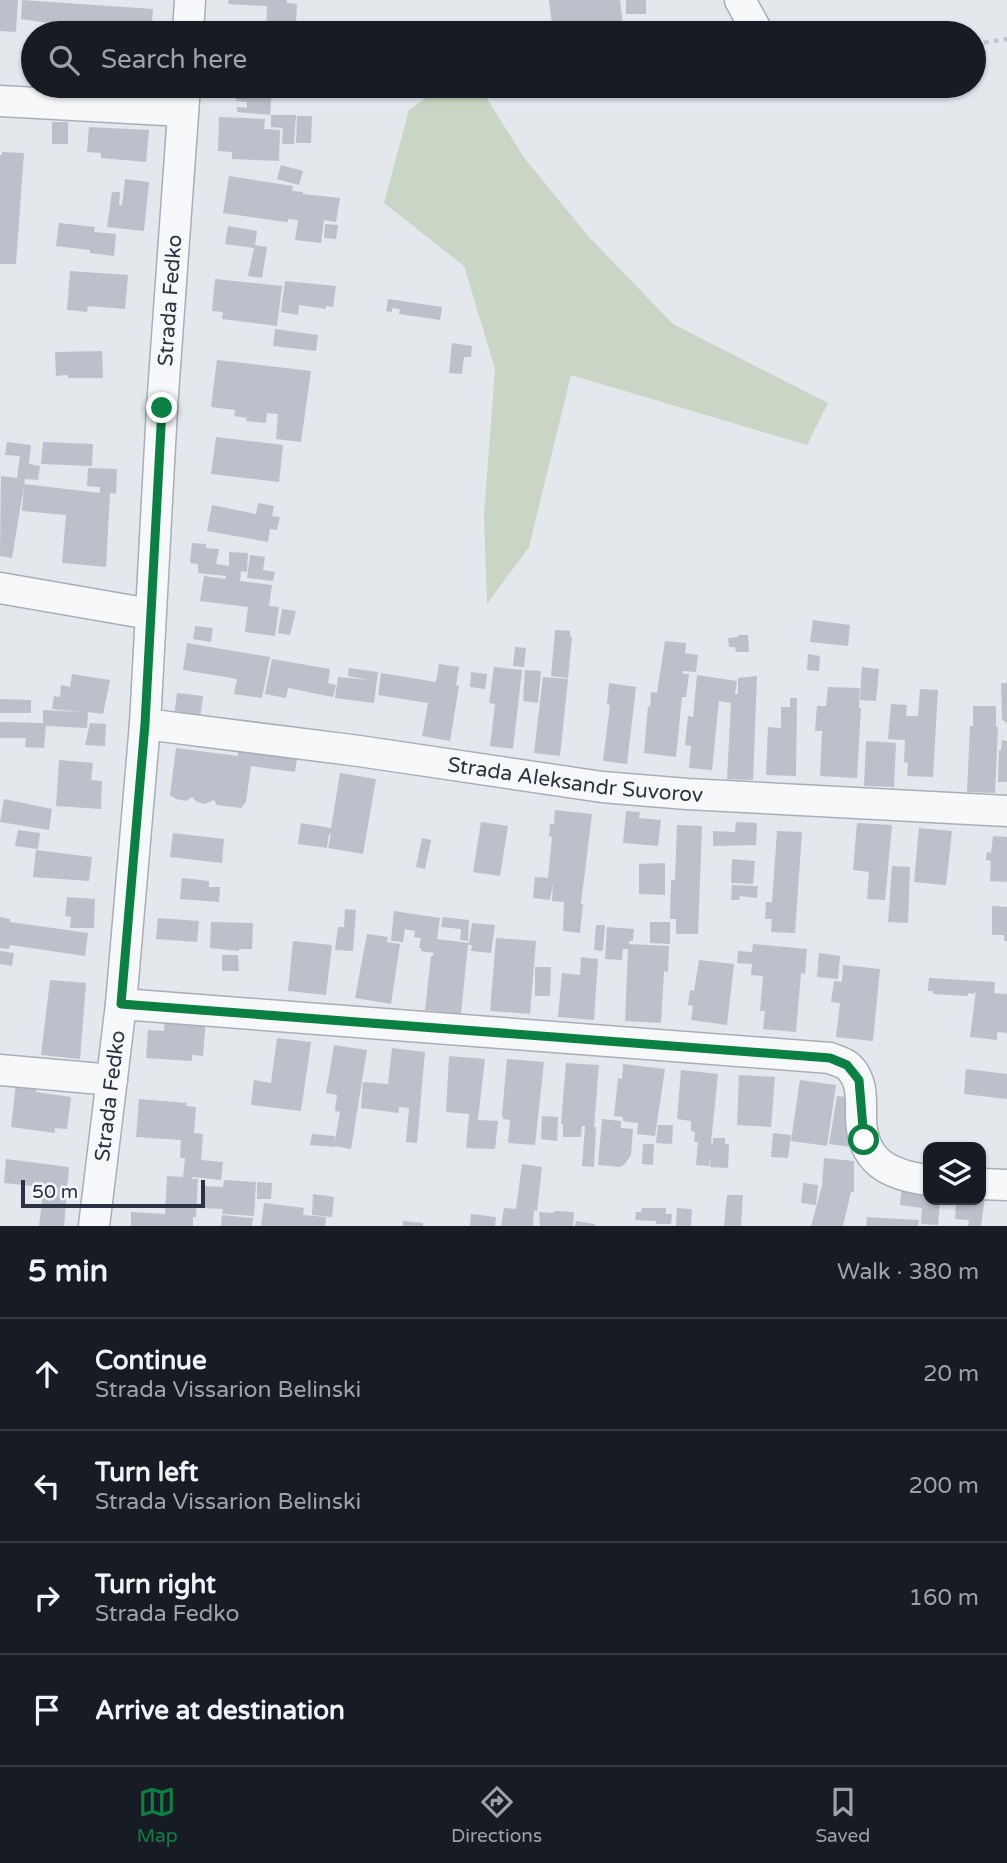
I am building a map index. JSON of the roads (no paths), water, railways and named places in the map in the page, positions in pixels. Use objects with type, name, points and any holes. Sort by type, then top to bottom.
[{"type":"street","points":[[189,21],[190,0]]},
{"type":"street","points":[[740,0],[751,21]]},
{"type":"street","points":[[0,101],[184,98]]},
{"type":"street","name":"Strada Fedko","points":[[94,1226],[121,1004],[145,724],[162,408],[184,98]]},
{"type":"street","points":[[0,588],[150,614]]},
{"type":"street","name":"Strada Aleksandr Suvorov","points":[[145,724],[359,751],[602,787],[1007,811]]},
{"type":"street","points":[[121,1004],[830,1058],[847,1065],[859,1080],[864,1140],[874,1160],[887,1170],[923,1179]]},
{"type":"street","points":[[0,1070],[112,1080]]},
{"type":"street","points":[[986,1184],[1007,1185]]}]
